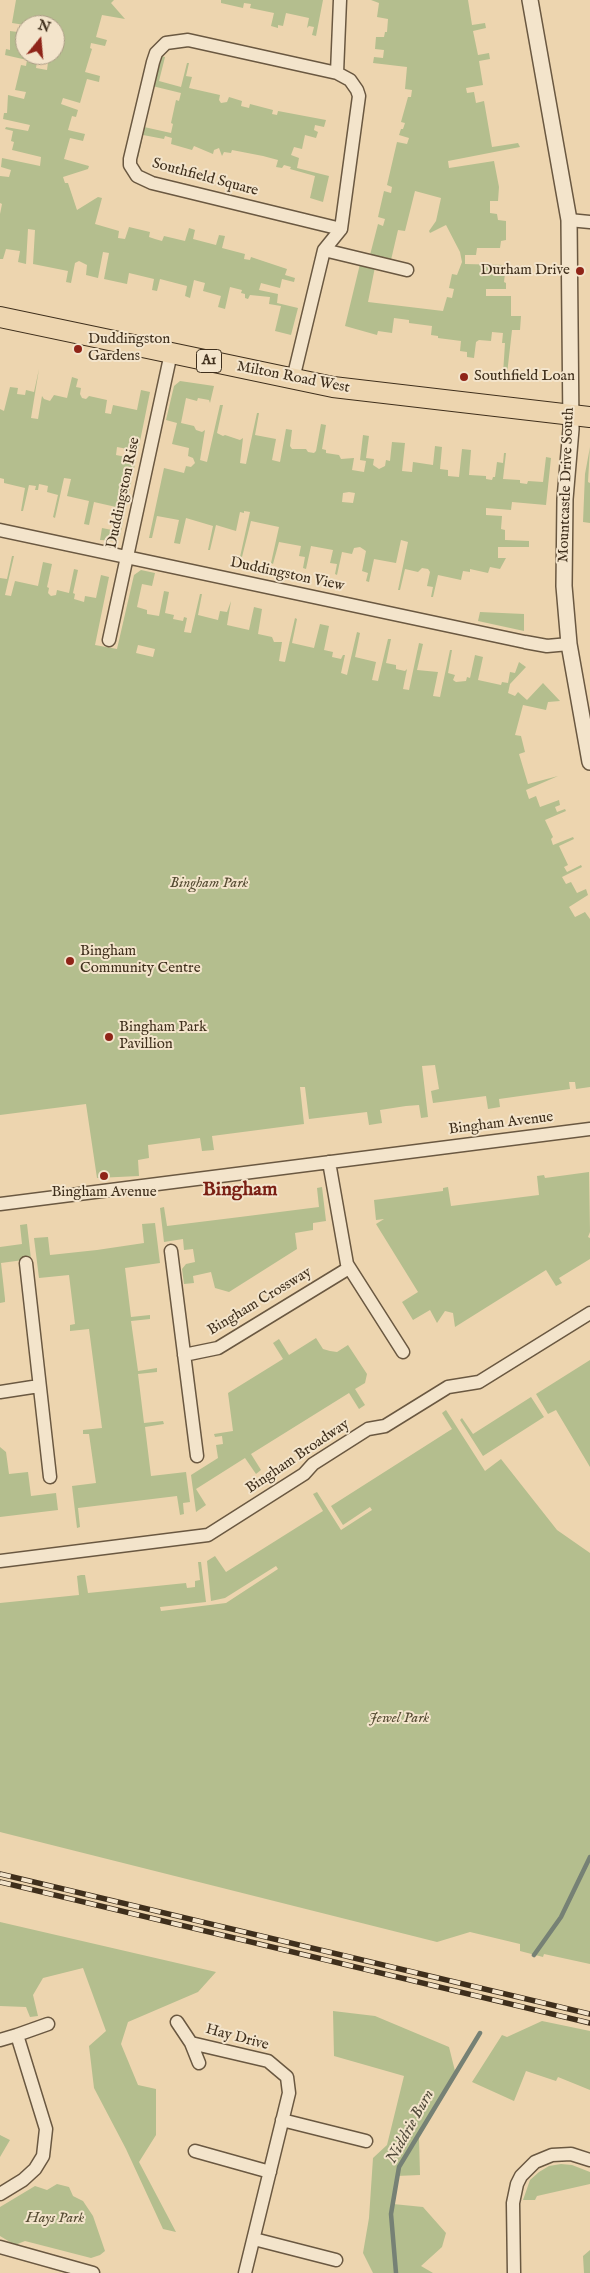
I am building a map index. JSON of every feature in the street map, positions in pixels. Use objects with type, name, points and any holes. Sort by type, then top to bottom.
[{"type":"main road","name":"Milton Road West","points":[[0,317],[294,379],[385,394],[580,416]]},
{"type":"street","points":[[294,379],[324,250],[341,229],[359,96],[350,80],[337,73],[340,0]]},
{"type":"street","name":"Mountcastle Drive South","points":[[530,0],[569,220],[580,416],[564,551],[564,586],[569,644],[590,762]]},
{"type":"street","name":"Southfield Square","points":[[337,73],[188,40],[166,43],[156,53],[153,62],[130,165],[137,176],[152,183],[341,229]]},
{"type":"street","points":[[569,220],[590,222]]},
{"type":"street","points":[[324,250],[406,270]]},
{"type":"street","name":"Duddingston Rise","points":[[109,640],[171,353]]},
{"type":"street","name":"Duddingston View","points":[[0,530],[526,642],[547,646],[569,644]]},
{"type":"street","name":"Bingham Avenue","points":[[0,1204],[590,1129]]},
{"type":"street","points":[[330,1162],[346,1264],[403,1352]]},
{"type":"street","points":[[171,1252],[197,1456]]},
{"type":"street","points":[[26,1263],[50,1477]]},
{"type":"street","name":"Bingham Crossway","points":[[184,1355],[218,1348],[349,1268]]},
{"type":"street","name":"Bingham Broadway","points":[[0,1561],[208,1535],[304,1474],[313,1464],[368,1429],[385,1426],[448,1388],[479,1382],[590,1313]]},
{"type":"street","points":[[0,1392],[39,1386]]},
{"type":"street","name":"Hay Drive","points":[[177,2022],[191,2043],[199,2062]]},
{"type":"street","points":[[0,2040],[48,2024]]},
{"type":"street","points":[[0,2194],[23,2180],[35,2169],[40,2163],[46,2142],[44,2122],[17,2035]]},
{"type":"street","name":"Hay Drive","points":[[191,2043],[268,2061],[287,2077],[289,2093],[245,2273]]},
{"type":"street","points":[[282,2120],[366,2141]]},
{"type":"street","points":[[195,2151],[270,2172]]},
{"type":"street","points":[[514,2273],[513,2203],[517,2184],[521,2176],[535,2162],[552,2155],[571,2154],[590,2160]]},
{"type":"street","points":[[254,2239],[336,2260]]},
{"type":"street","points":[[0,2247],[93,2273]]},
{"type":"green space","points":[[16,0],[114,0],[111,3],[125,19],[102,15],[96,37],[107,40],[105,46],[91,43],[90,48],[92,49],[85,72],[100,76],[99,82],[87,79],[80,103],[63,98],[61,104],[78,110],[76,117],[72,116],[68,130],[85,134],[83,141],[70,138],[64,159],[89,166],[88,169],[63,177],[65,183],[68,183],[77,210],[98,197],[102,198],[95,224],[119,231],[118,238],[125,239],[129,227],[150,232],[149,237],[162,241],[164,236],[185,241],[189,228],[195,230],[193,239],[216,245],[219,235],[225,236],[222,248],[245,254],[244,259],[250,260],[251,257],[287,269],[285,275],[295,278],[294,282],[282,279],[280,288],[261,283],[259,290],[278,294],[277,303],[298,308],[291,335],[275,331],[281,306],[269,304],[270,297],[250,295],[248,299],[245,298],[245,294],[241,293],[242,290],[230,287],[225,309],[218,307],[221,296],[203,291],[205,283],[194,280],[190,298],[185,296],[187,286],[160,279],[157,291],[152,290],[154,279],[129,273],[127,284],[104,279],[109,253],[103,252],[98,278],[86,275],[87,265],[79,261],[75,263],[71,283],[66,282],[68,271],[33,264],[35,230],[28,229],[26,264],[18,262],[20,251],[6,249],[3,259],[0,259],[0,214],[2,204],[0,203],[0,176],[9,177],[11,170],[1,167],[2,158],[40,166],[41,157],[12,150],[14,142],[11,141],[13,131],[5,129],[6,127],[28,131],[30,125],[3,119],[4,113],[7,113],[8,95],[24,99],[26,92],[15,90],[21,65],[36,65],[36,68],[47,70],[48,65],[65,65],[65,15],[15,15],[15,23],[12,23]]},
{"type":"green space","points":[[221,0],[323,0],[316,36],[312,35],[314,27],[309,26],[307,28],[309,18],[286,13],[283,26],[278,25],[278,28],[271,26],[274,13],[250,8],[251,4],[244,3],[243,8],[221,3]]},
{"type":"green space","points":[[371,0],[468,0],[472,25],[485,23],[486,28],[473,31],[478,55],[489,53],[490,59],[479,61],[483,85],[466,88],[467,93],[474,92],[476,103],[484,101],[492,147],[518,143],[520,147],[448,161],[449,168],[494,161],[499,187],[498,201],[490,201],[490,213],[497,214],[498,220],[506,221],[506,240],[501,241],[500,248],[477,248],[476,255],[465,255],[465,264],[506,265],[504,282],[506,283],[506,289],[486,289],[486,296],[511,296],[511,316],[521,316],[520,330],[512,330],[507,374],[503,374],[505,343],[502,343],[503,333],[492,332],[491,341],[479,340],[476,342],[474,358],[467,357],[467,352],[460,351],[461,341],[438,338],[438,336],[431,335],[432,326],[409,323],[409,320],[394,318],[392,333],[378,331],[377,335],[345,326],[360,264],[375,267],[368,302],[443,311],[447,297],[452,298],[454,289],[449,288],[452,274],[457,275],[462,262],[460,252],[446,225],[430,233],[429,231],[436,221],[441,198],[415,191],[405,231],[398,230],[391,260],[370,255],[378,224],[383,226],[385,219],[378,217],[384,191],[391,193],[392,187],[387,185],[397,142],[407,144],[409,138],[399,135],[405,123],[401,122],[408,97],[411,97],[412,90],[405,89],[407,67],[373,63],[374,57],[383,58],[384,50],[375,49],[376,37],[384,37],[385,32],[387,32],[388,19],[377,17],[379,3]]},
{"type":"green space","points":[[10,31],[15,32],[15,57],[5,55],[6,49],[10,50]]},
{"type":"green space","points":[[152,54],[165,57],[159,81],[181,87],[187,63],[189,63],[186,76],[192,77],[189,88],[220,95],[219,100],[221,103],[227,102],[229,97],[242,101],[241,106],[249,108],[250,104],[273,110],[272,114],[277,115],[278,111],[326,120],[324,127],[315,125],[314,130],[318,132],[316,138],[305,135],[302,149],[294,147],[291,155],[299,158],[297,168],[329,176],[323,202],[310,198],[315,176],[290,169],[291,167],[284,165],[282,168],[276,167],[278,160],[263,156],[232,150],[231,153],[224,152],[222,156],[219,148],[214,150],[213,154],[194,146],[192,150],[171,144],[172,138],[165,136],[164,139],[143,135],[138,158],[127,156],[135,125],[171,133],[176,100],[179,101],[181,93],[144,84]]},
{"type":"green space","points":[[39,369],[31,418],[38,419],[42,396],[50,401],[54,395],[67,398],[72,377],[78,379],[76,387],[81,388],[80,394],[82,398],[86,399],[89,396],[107,400],[105,413],[111,414],[113,405],[137,410],[141,390],[150,392],[138,451],[117,447],[116,455],[136,459],[120,536],[115,541],[100,540],[102,528],[112,530],[116,507],[94,502],[89,525],[84,524],[89,501],[67,496],[71,479],[64,478],[55,518],[53,517],[58,495],[47,492],[48,486],[39,484],[38,490],[35,490],[36,486],[29,485],[23,511],[21,511],[25,488],[4,483],[4,479],[0,478],[0,409],[4,411],[10,387],[18,388],[17,394],[25,395],[26,390],[34,392]]},
{"type":"green space","points":[[180,381],[214,386],[210,403],[209,400],[198,398],[197,401],[186,398],[181,423],[194,426],[196,430],[202,432],[205,430],[200,460],[207,462],[220,405],[223,405],[217,433],[240,440],[243,438],[240,463],[246,464],[257,413],[259,413],[255,435],[276,439],[272,460],[280,462],[286,429],[292,430],[290,446],[292,449],[306,449],[308,452],[314,453],[321,424],[326,425],[322,449],[326,450],[326,453],[339,455],[341,459],[354,458],[352,470],[364,472],[366,461],[360,460],[363,435],[369,436],[366,458],[374,459],[373,465],[379,469],[385,466],[386,460],[390,461],[392,442],[405,443],[402,471],[412,472],[413,462],[433,465],[435,446],[442,447],[440,469],[448,470],[448,476],[459,477],[462,449],[471,450],[469,475],[486,476],[486,479],[492,480],[495,477],[497,462],[503,463],[504,453],[506,453],[503,479],[520,480],[520,483],[527,484],[528,481],[543,482],[546,457],[551,458],[546,505],[512,502],[511,510],[486,508],[486,515],[502,516],[501,529],[505,530],[505,540],[529,541],[529,547],[498,547],[498,558],[506,558],[500,569],[490,567],[488,573],[470,569],[470,572],[463,571],[461,580],[438,575],[433,597],[431,597],[433,587],[427,586],[430,572],[428,569],[422,568],[418,572],[405,569],[400,590],[398,590],[408,542],[401,540],[396,563],[374,559],[369,582],[366,581],[368,573],[362,571],[366,551],[360,547],[354,548],[352,554],[342,552],[337,575],[335,574],[337,564],[330,563],[333,550],[311,546],[306,569],[303,568],[305,557],[299,556],[301,546],[279,542],[273,564],[271,563],[279,527],[251,521],[242,557],[240,557],[250,512],[240,512],[236,531],[216,525],[210,550],[208,550],[213,526],[186,518],[180,544],[174,543],[179,520],[157,516],[152,538],[149,538],[164,468],[184,473],[186,466],[191,467],[195,463],[193,458],[188,456],[189,448],[172,444],[177,423],[166,420],[174,386]],"holes":[[[343,493],[355,493],[353,503],[342,502]]]},
{"type":"green space","points":[[590,447],[588,482],[590,483],[590,523],[583,522],[585,474]]},
{"type":"green space","name":"Bingham Park","points":[[12,556],[14,556],[5,595],[11,596],[15,581],[38,586],[43,562],[52,564],[47,587],[49,588],[48,593],[51,596],[56,595],[57,590],[69,593],[74,569],[78,570],[73,593],[75,594],[74,599],[84,602],[85,596],[96,598],[101,575],[109,577],[95,645],[117,649],[134,575],[141,570],[155,573],[152,586],[142,584],[137,607],[147,610],[147,614],[159,616],[164,591],[169,592],[165,613],[174,615],[173,619],[183,621],[184,617],[187,618],[184,632],[191,633],[200,594],[202,594],[198,615],[218,620],[220,611],[227,612],[231,601],[227,625],[249,630],[254,607],[262,609],[258,634],[272,637],[274,642],[282,642],[279,661],[285,662],[295,618],[297,619],[292,643],[314,648],[320,624],[329,626],[324,650],[333,652],[332,657],[341,659],[345,655],[341,673],[347,675],[357,632],[360,633],[355,657],[376,662],[372,680],[378,681],[388,639],[391,639],[386,663],[396,665],[396,669],[405,671],[407,669],[403,689],[409,690],[419,643],[423,644],[417,670],[438,672],[433,696],[440,697],[450,650],[452,650],[448,673],[455,675],[453,680],[456,682],[466,681],[467,677],[470,678],[475,655],[483,657],[478,680],[501,685],[502,682],[508,683],[510,672],[515,673],[519,662],[526,667],[510,684],[508,693],[515,696],[518,692],[527,700],[543,683],[560,701],[548,702],[546,710],[523,705],[515,735],[521,736],[525,752],[519,754],[528,784],[558,776],[526,790],[529,799],[536,796],[540,807],[559,800],[560,805],[555,807],[557,812],[565,809],[566,811],[545,820],[553,837],[551,839],[553,845],[573,837],[574,839],[559,846],[568,865],[564,867],[567,872],[581,865],[582,867],[562,877],[566,884],[571,882],[577,893],[586,889],[588,895],[569,907],[575,917],[585,912],[590,919],[590,1087],[576,1089],[575,1082],[569,1082],[570,1089],[499,1099],[500,1107],[488,1109],[486,1096],[433,1103],[431,1091],[439,1089],[435,1065],[422,1066],[428,1117],[421,1118],[419,1105],[406,1106],[380,1110],[382,1123],[369,1125],[367,1112],[309,1119],[305,1087],[300,1087],[304,1124],[212,1136],[214,1150],[202,1151],[200,1138],[148,1145],[149,1158],[138,1160],[139,1176],[97,1178],[86,1104],[0,1115],[0,578],[7,579]],"holes":[[[138,645],[155,649],[153,657],[136,653]]]},
{"type":"green space","points":[[480,612],[524,614],[524,631],[478,621]]},
{"type":"green space","points":[[589,1172],[590,1232],[588,1237],[590,1238],[590,1259],[559,1278],[562,1283],[556,1286],[546,1270],[455,1327],[453,1313],[445,1311],[437,1323],[430,1310],[413,1320],[402,1302],[418,1292],[376,1224],[384,1219],[376,1220],[374,1200],[443,1191],[443,1188],[448,1187],[451,1206],[539,1195],[537,1176],[544,1175],[545,1178]]},
{"type":"green space","points":[[322,1187],[326,1221],[313,1223],[313,1230],[295,1233],[297,1249],[229,1292],[215,1288],[211,1272],[193,1276],[194,1283],[184,1284],[182,1269],[186,1264],[195,1262],[193,1249],[184,1250],[183,1239],[164,1242],[160,1208],[164,1207],[167,1226],[319,1207],[317,1188]]},
{"type":"green space","points":[[155,1223],[160,1263],[125,1268],[131,1317],[150,1315],[150,1319],[131,1321],[138,1371],[157,1368],[157,1372],[138,1374],[144,1423],[163,1421],[164,1424],[145,1427],[151,1476],[186,1472],[190,1502],[183,1503],[184,1514],[180,1515],[177,1496],[78,1508],[80,1527],[77,1528],[72,1486],[96,1483],[89,1434],[83,1434],[83,1430],[102,1428],[89,1329],[70,1331],[70,1325],[75,1324],[69,1275],[39,1278],[34,1238],[48,1237],[50,1255],[97,1250],[144,1243],[142,1224]]},
{"type":"green space","points":[[27,1224],[31,1259],[1,1263],[5,1302],[0,1303],[0,1247],[22,1244],[20,1225]]},
{"type":"green space","points":[[316,1338],[323,1349],[330,1351],[337,1352],[348,1345],[367,1374],[365,1383],[355,1389],[365,1405],[359,1409],[349,1393],[251,1454],[261,1470],[256,1474],[245,1458],[196,1489],[206,1505],[196,1512],[191,1475],[218,1458],[216,1445],[223,1444],[222,1436],[215,1437],[214,1434],[233,1431],[228,1393],[283,1359],[273,1343],[279,1339],[289,1355]]},
{"type":"green space","points":[[590,1360],[590,1467],[556,1410],[548,1414],[536,1394]]},
{"type":"green space","points":[[531,1397],[544,1417],[483,1456],[460,1420],[462,1418],[473,1434]]},
{"type":"green space","name":"Jewel Park","points":[[446,1410],[485,1471],[501,1459],[557,1530],[590,1553],[590,1964],[544,1954],[543,1957],[520,1951],[520,1944],[470,1932],[437,1942],[0,1832],[0,1603],[79,1595],[77,1576],[81,1575],[85,1575],[88,1593],[186,1583],[187,1588],[195,1587],[195,1581],[200,1580],[198,1562],[201,1562],[206,1602],[160,1607],[161,1611],[226,1603],[278,1569],[276,1566],[225,1598],[211,1601],[207,1561],[215,1556],[226,1572],[323,1511],[313,1494],[317,1492],[341,1530],[372,1510],[370,1507],[343,1525],[331,1506],[452,1429],[442,1413]]},
{"type":"green space","points":[[0,1447],[6,1452],[9,1474],[28,1472],[31,1496],[56,1493],[58,1510],[0,1517]]},
{"type":"green space","points":[[0,1922],[216,1972],[198,1992],[128,2022],[121,2044],[138,2085],[156,2089],[156,2135],[139,2162],[176,2232],[163,2229],[126,2149],[94,2088],[89,2046],[106,2031],[83,1968],[43,1978],[33,1995],[38,2016],[30,2017],[26,2007],[0,2006]]},
{"type":"green space","points":[[333,2011],[375,2016],[449,2047],[456,2075],[419,2137],[420,2175],[396,2176],[393,2204],[423,2207],[446,2233],[442,2247],[421,2266],[433,2273],[373,2273],[363,2253],[369,2218],[373,2158],[387,2145],[404,2076],[334,2056]]},
{"type":"green space","points":[[542,2021],[590,2031],[590,2090],[558,2077],[556,2081],[526,2071],[514,2101],[472,2082],[502,2035],[507,2037]]},
{"type":"green space","points":[[0,2135],[10,2140],[0,2157]]},
{"type":"green space","points":[[572,2165],[590,2172],[590,2184],[537,2196],[535,2200],[523,2200],[530,2180],[549,2166]]},
{"type":"green space","name":"Hays Park","points":[[57,2184],[69,2187],[73,2196],[83,2201],[93,2216],[105,2251],[100,2255],[91,2258],[25,2241],[15,2245],[0,2236],[0,2207],[35,2186],[47,2190]]},
{"type":"green space","points":[[590,2250],[590,2273],[584,2273],[583,2256]]},
{"type":"waterway","name":"Niddrie Burn","points":[[534,1955],[561,1917],[590,1857]]},
{"type":"waterway","name":"Niddrie Burn","points":[[396,2273],[391,2214],[399,2167],[480,2033]]},
{"type":"railway","points":[[0,1874],[590,2014]]},
{"type":"railway","points":[[0,1882],[590,2023]]},
{"type":"place","name":"Durham Drive","points":[[580,271]]},
{"type":"place","name":"Duddingston Gardens","points":[[78,349]]},
{"type":"place","name":"Southfield Loan","points":[[464,377]]},
{"type":"place","name":"Bingham Community Centre","points":[[70,961]]},
{"type":"place","name":"Bingham Park Pavillion","points":[[109,1037]]},
{"type":"place","name":"Bingham Avenue","points":[[104,1176]]},
{"type":"district","name":"Bingham","points":[[240,1191]]}]
